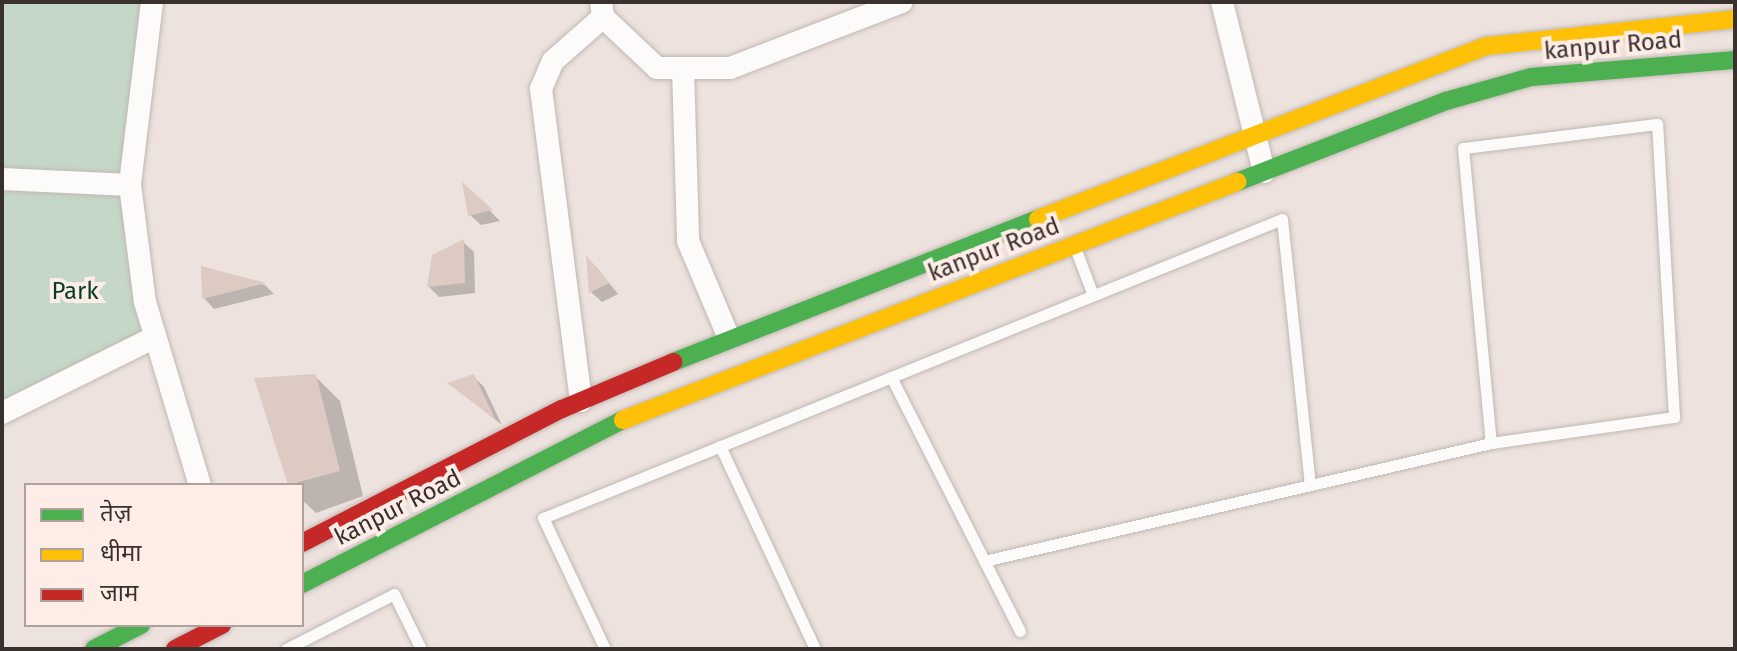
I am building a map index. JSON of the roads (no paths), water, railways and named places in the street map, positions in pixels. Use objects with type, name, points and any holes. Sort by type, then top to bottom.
[{"type":"street","points":[[152,2],[130,185],[145,302],[199,483]]},
{"type":"street","points":[[581,401],[541,89],[553,61],[602,9],[657,68],[730,68],[902,2]]},
{"type":"street","points":[[1222,2],[1264,172]]},
{"type":"street","points":[[304,542],[581,401],[729,338],[1487,46],[1735,19]]},
{"type":"street","name":"kanpur Road","points":[[304,583],[626,418],[1446,101],[1531,77],[1735,60]]},
{"type":"street","points":[[683,68],[688,241],[729,338]]},
{"type":"street","points":[[2,179],[130,185]]},
{"type":"street","points":[[2,413],[155,337]]},
{"type":"street","points":[[366,510],[381,544]]},
{"type":"street","points":[[94,649],[137,627]]},
{"type":"street","points":[[175,649],[218,627]]},
{"type":"lane","points":[[984,561],[1491,443],[1674,417],[1657,124],[1463,148],[1491,443]]},
{"type":"lane","points":[[605,649],[543,518],[1282,219],[1310,485]]},
{"type":"lane","points":[[1074,245],[1093,295]]},
{"type":"lane","points":[[891,377],[1020,631]]},
{"type":"lane","points":[[720,446],[815,649]]},
{"type":"lane","points":[[286,649],[394,594],[421,649]]},
{"type":"park label","name":"Park","points":[[75,292]]}]
